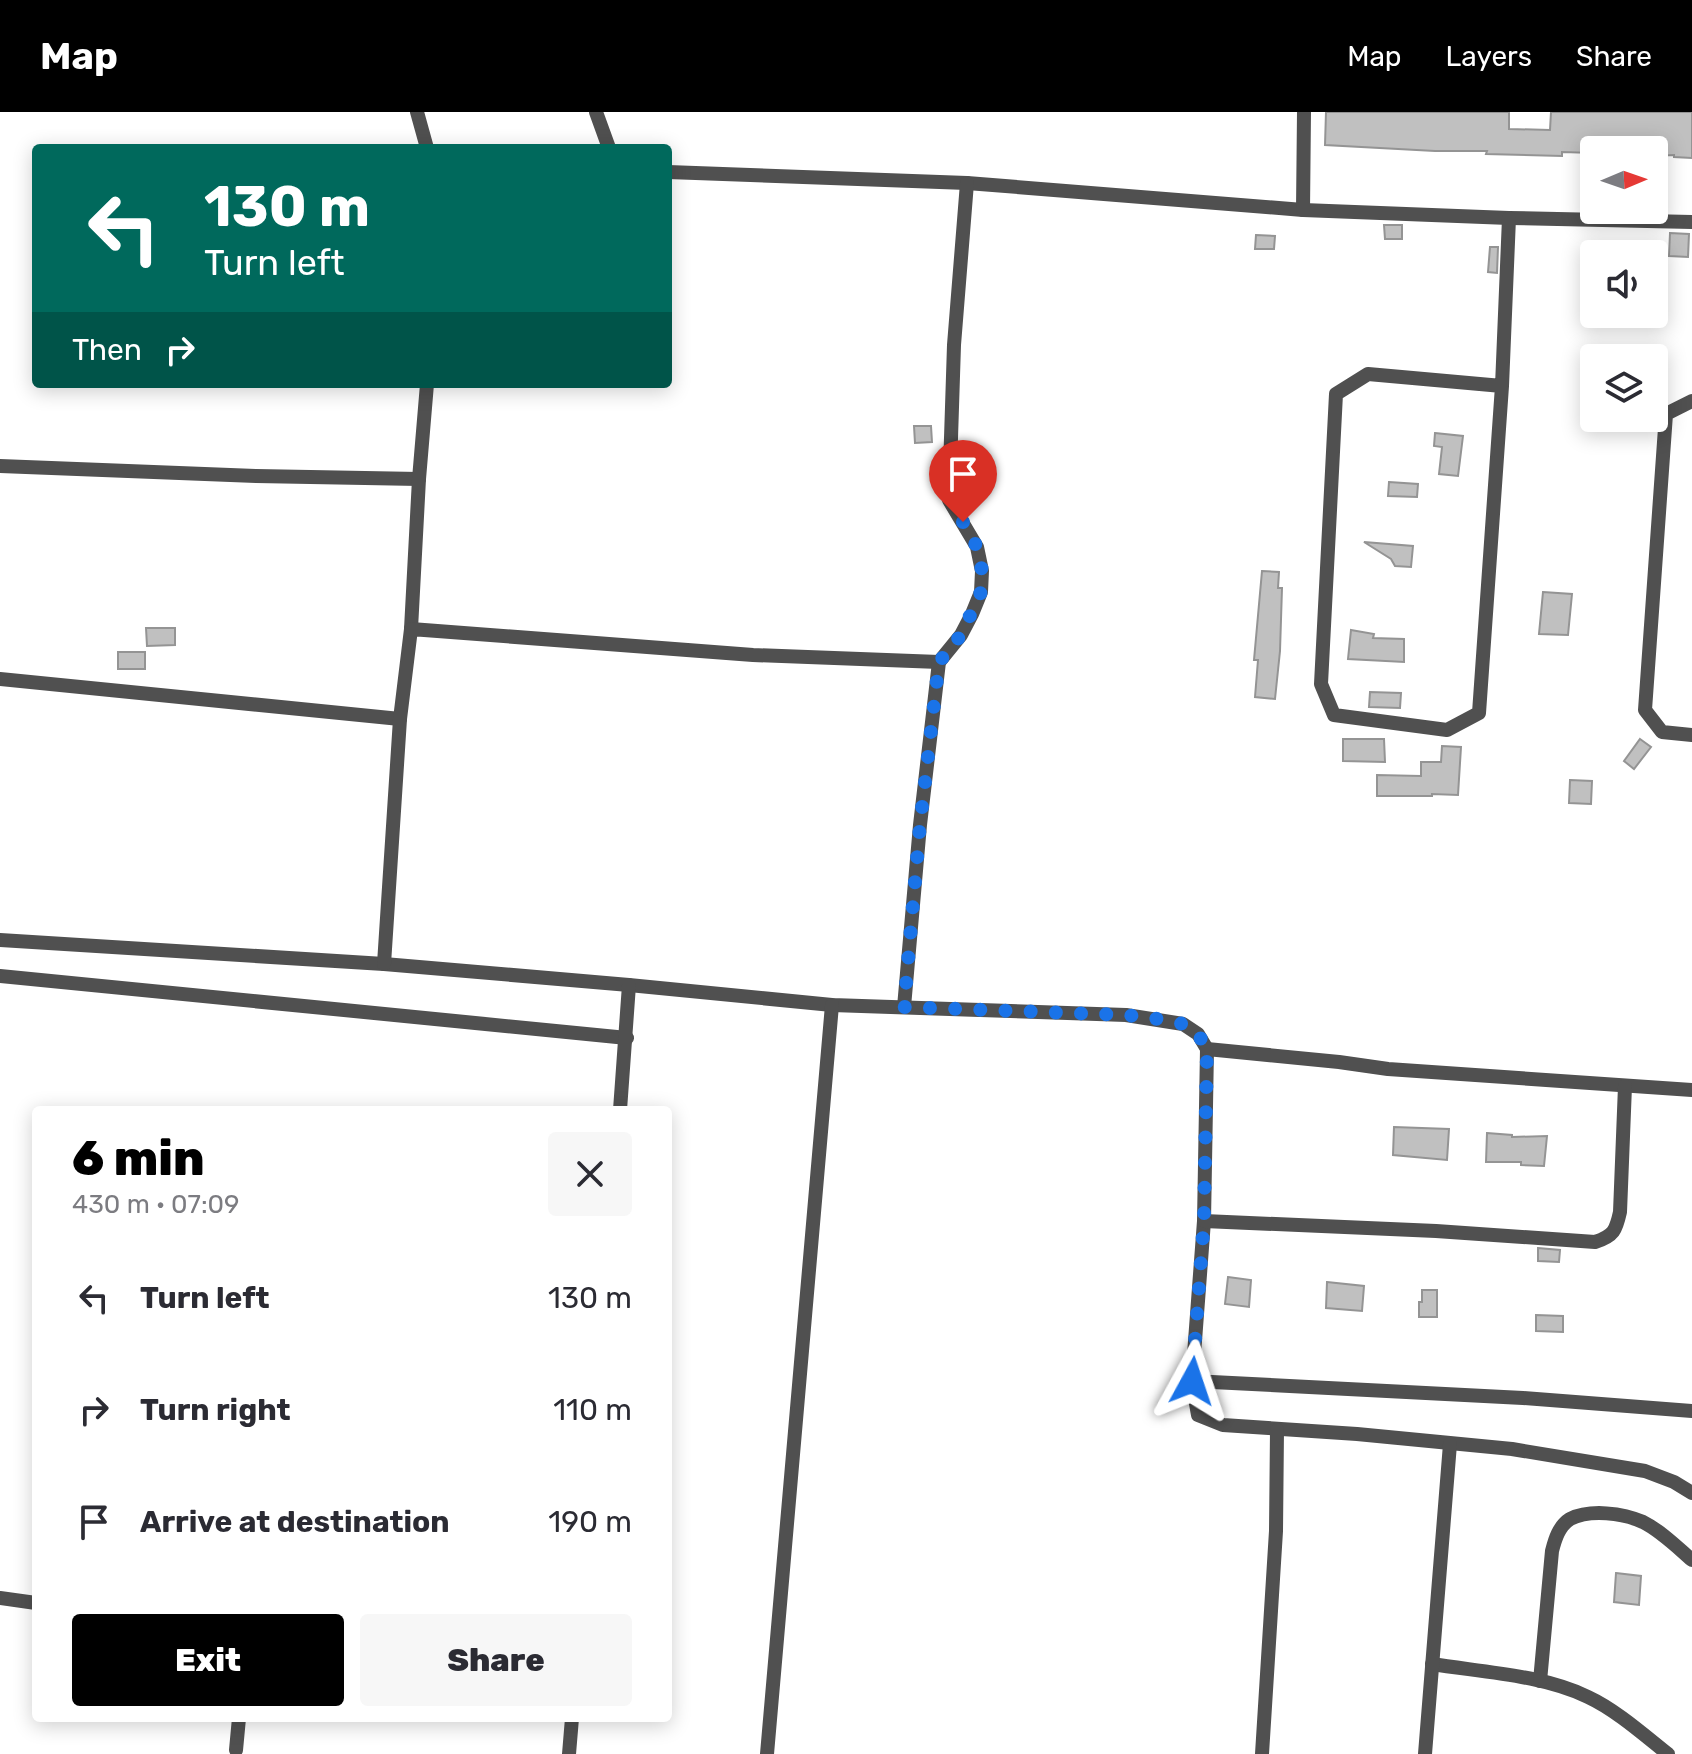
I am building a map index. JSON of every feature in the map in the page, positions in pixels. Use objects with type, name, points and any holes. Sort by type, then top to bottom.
[{"type":"street","points":[[417,112],[426,144]]},
{"type":"street","points":[[596,112],[608,144]]},
{"type":"street","points":[[1303,210],[1304,112]]},
{"type":"street","points":[[672,172],[967,183],[1303,210],[1692,222]]},
{"type":"street","points":[[904,1007],[920,825],[939,662],[961,635],[981,592],[982,571],[977,547],[949,500],[954,345],[967,183]]},
{"type":"street","points":[[1502,386],[1368,374],[1336,394],[1321,684],[1334,715],[1447,730],[1479,713],[1502,386],[1509,218]]},
{"type":"street","points":[[384,964],[427,388]]},
{"type":"street","points":[[1692,401],[1666,414],[1645,710],[1662,732],[1692,735]]},
{"type":"street","points":[[0,466],[419,479]]},
{"type":"street","points":[[411,629],[753,655],[939,662]]},
{"type":"street","points":[[0,679],[400,719]]},
{"type":"street","points":[[0,940],[384,964],[832,1005],[1126,1015],[1183,1024],[1198,1034],[1207,1049],[1204,1221],[1192,1381],[1198,1415],[1223,1425],[1512,1449],[1645,1471],[1692,1493]]},
{"type":"street","points":[[0,976],[627,1038]]},
{"type":"street","points":[[620,1106],[629,985]]},
{"type":"street","points":[[767,1754],[832,1005]]},
{"type":"street","points":[[1207,1049],[1388,1069],[1692,1090]]},
{"type":"street","points":[[1204,1221],[1436,1231],[1595,1242],[1613,1232],[1620,1212],[1625,1086]]},
{"type":"street","points":[[1192,1381],[1523,1398],[1692,1411]]},
{"type":"street","points":[[1262,1754],[1276,1531],[1277,1430]]},
{"type":"street","points":[[1425,1754],[1450,1444]]},
{"type":"street","points":[[1540,1681],[1552,1551],[1557,1534],[1568,1520],[1591,1513],[1609,1513],[1642,1522],[1669,1539],[1692,1560]]},
{"type":"street","points":[[0,1598],[32,1602]]},
{"type":"street","points":[[1432,1664],[1540,1681],[1587,1696],[1668,1754]]},
{"type":"street","points":[[236,1750],[239,1722]]},
{"type":"street","points":[[569,1754],[572,1722]]},
{"type":"building","points":[[1326,112],[1509,112],[1509,129],[1550,130],[1551,112],[1692,112],[1692,158],[1668,155],[1668,136],[1580,136],[1580,153],[1562,152],[1562,156],[1325,145]]},
{"type":"building","points":[[1384,225],[1402,225],[1402,239],[1385,239]]},
{"type":"building","points":[[1670,233],[1689,234],[1688,257],[1669,256]]},
{"type":"building","points":[[1256,235],[1275,236],[1274,249],[1255,249]]},
{"type":"building","points":[[1490,247],[1498,247],[1497,273],[1488,272]]},
{"type":"building","points":[[914,426],[931,426],[932,442],[915,443]]},
{"type":"building","points":[[1435,433],[1463,436],[1458,476],[1439,474],[1442,447],[1434,446]]},
{"type":"building","points":[[1389,482],[1418,484],[1417,497],[1388,496]]},
{"type":"building","points":[[1364,542],[1413,546],[1411,567],[1395,566],[1391,559]]},
{"type":"building","points":[[1262,571],[1279,572],[1278,588],[1282,588],[1275,699],[1255,697],[1258,660],[1254,660]]},
{"type":"building","points":[[1543,592],[1572,594],[1568,635],[1539,634]]},
{"type":"building","points":[[146,628],[175,628],[175,645],[147,646]]},
{"type":"building","points":[[1351,630],[1374,634],[1373,638],[1404,639],[1404,662],[1348,659]]},
{"type":"building","points":[[118,652],[145,652],[145,669],[118,669]]},
{"type":"building","points":[[1370,692],[1401,693],[1400,708],[1369,707]]},
{"type":"building","points":[[1343,739],[1384,739],[1385,762],[1343,761]]},
{"type":"building","points":[[1640,739],[1651,747],[1634,769],[1624,761]]},
{"type":"building","points":[[1442,746],[1461,747],[1458,795],[1377,796],[1377,775],[1421,776],[1421,762],[1441,762]]},
{"type":"building","points":[[1570,780],[1592,781],[1591,804],[1569,803]]},
{"type":"building","points":[[1394,1127],[1449,1129],[1447,1160],[1393,1155]]},
{"type":"building","points":[[1487,1133],[1512,1137],[1547,1136],[1544,1166],[1521,1165],[1521,1162],[1486,1162]]},
{"type":"building","points":[[1538,1248],[1560,1250],[1559,1262],[1538,1261]]},
{"type":"building","points":[[1228,1277],[1251,1280],[1249,1307],[1225,1304]]},
{"type":"building","points":[[1327,1282],[1364,1286],[1362,1311],[1326,1308]]},
{"type":"building","points":[[1422,1290],[1437,1290],[1437,1317],[1419,1317]]},
{"type":"building","points":[[1536,1315],[1563,1316],[1563,1332],[1536,1331]]},
{"type":"building","points":[[1616,1573],[1641,1576],[1639,1605],[1614,1602]]},
{"type":"route","points":[[963,522],[977,547],[982,571],[981,592],[961,635],[939,662],[920,825],[904,1007],[1126,1015],[1183,1024],[1198,1034],[1207,1049],[1204,1221],[1192,1381]]}]
